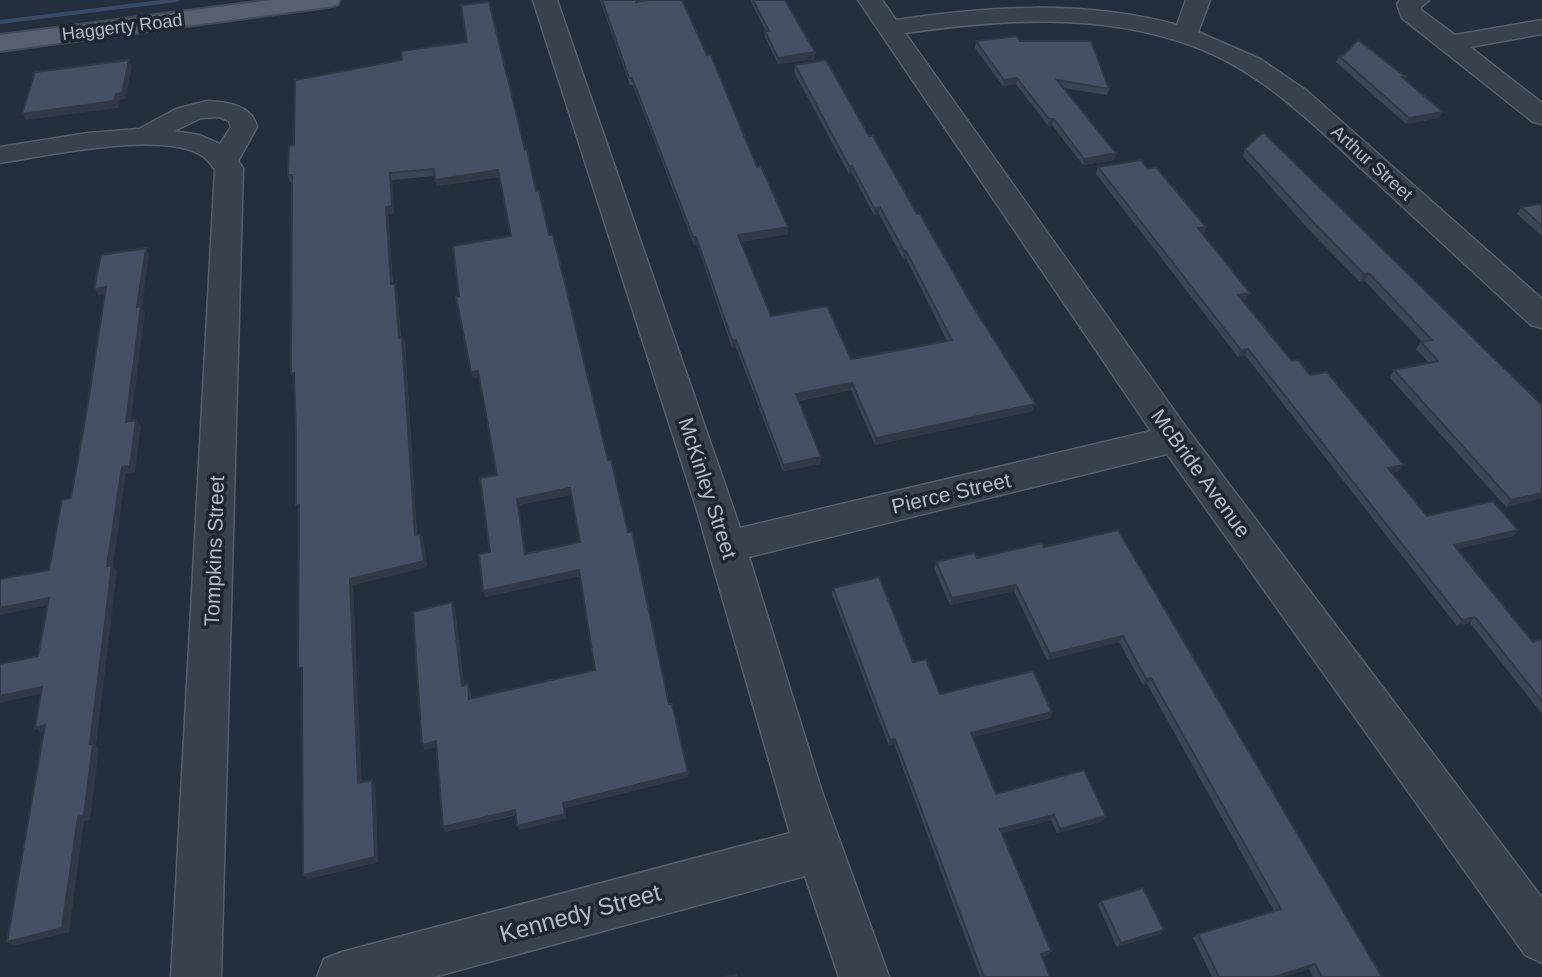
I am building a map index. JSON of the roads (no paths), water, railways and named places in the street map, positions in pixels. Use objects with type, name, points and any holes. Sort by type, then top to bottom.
[{"type":"main road","name":"Haggerty Road","points":[[0,43],[328,0]]},
{"type":"street","name":"McKinley Street","points":[[545,0],[727,547],[819,849],[864,977]]},
{"type":"street","points":[[1185,35],[1198,0]]},
{"type":"street","points":[[1417,0],[1409,4],[1410,13],[1542,116]]},
{"type":"street","name":"Arthur Street","points":[[880,14],[1121,9],[1244,59],[1282,82],[1542,317]]},
{"type":"street","name":"McBride Avenue","points":[[880,14],[1175,439],[1542,938]]},
{"type":"street","points":[[1450,43],[1542,27]]},
{"type":"street","points":[[0,155],[125,137],[145,138],[170,137],[211,150],[244,127],[243,120],[227,110],[193,111],[145,138]]},
{"type":"street","name":"Tompkins Street","points":[[196,977],[230,180],[211,150]]},
{"type":"street","name":"Pierce Street","points":[[727,547],[1175,439]]},
{"type":"street","name":"Kennedy Street","points":[[342,977],[819,849]]},
{"type":"waterway","points":[[0,22],[177,0]]}]
